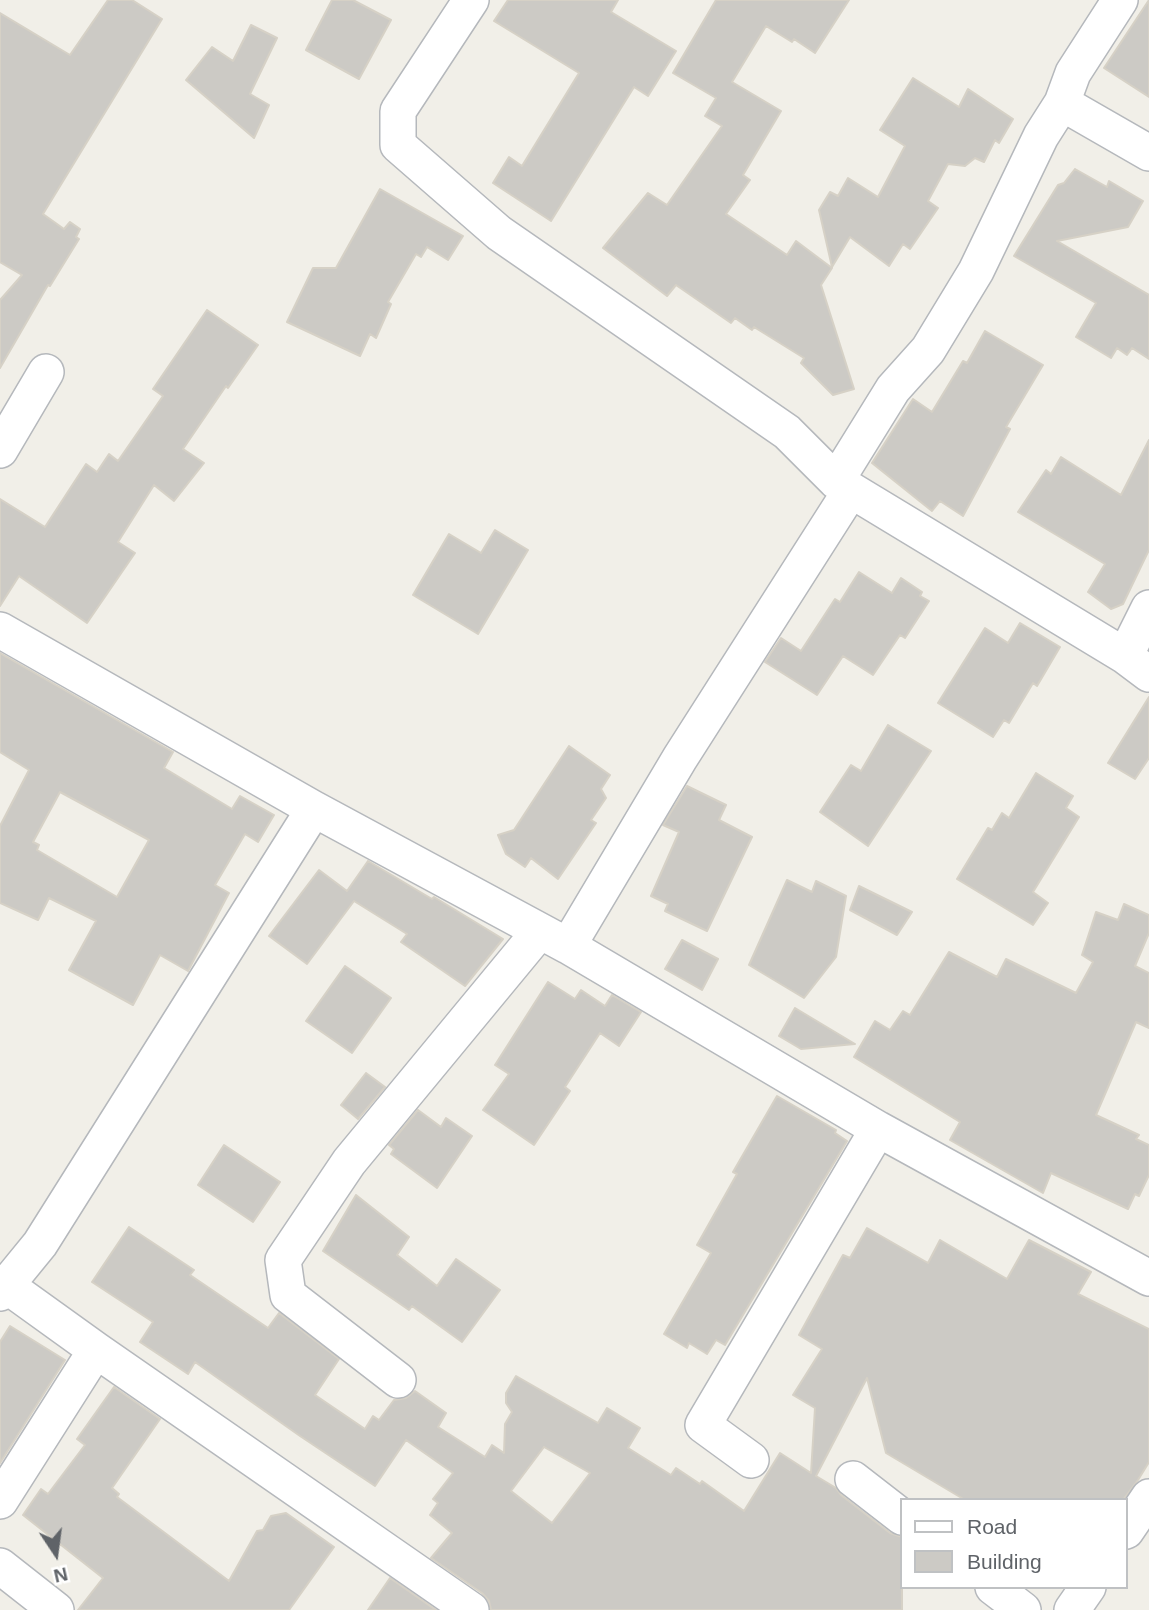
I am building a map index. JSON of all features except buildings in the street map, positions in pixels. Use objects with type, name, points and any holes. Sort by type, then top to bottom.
[{"type":"street","points":[[471,0],[398,111],[398,145],[499,233],[787,432],[844,485],[1137,665],[1149,608]]},
{"type":"street","points":[[398,1380],[288,1295],[283,1260],[349,1162],[554,939],[680,758],[844,485],[893,389],[928,351],[976,271],[1041,136],[1062,103],[1073,73],[1120,0]]},
{"type":"street","points":[[1062,103],[1149,153]]},
{"type":"street","points":[[0,449],[46,372]]},
{"type":"street","points":[[0,630],[314,809],[554,939],[878,1129],[1149,1278]]},
{"type":"street","points":[[314,809],[40,1244],[3,1289],[96,1350],[471,1610]]},
{"type":"street","points":[[751,1460],[703,1425],[878,1129]]},
{"type":"street","points":[[0,1501],[96,1350]]},
{"type":"street","points":[[853,1479],[900,1515]]},
{"type":"street","points":[[1128,1528],[1149,1497]]},
{"type":"street","points":[[0,1566],[56,1610]]},
{"type":"street","points":[[996,1589],[1023,1610]]},
{"type":"street","points":[[1072,1610],[1087,1589]]}]
